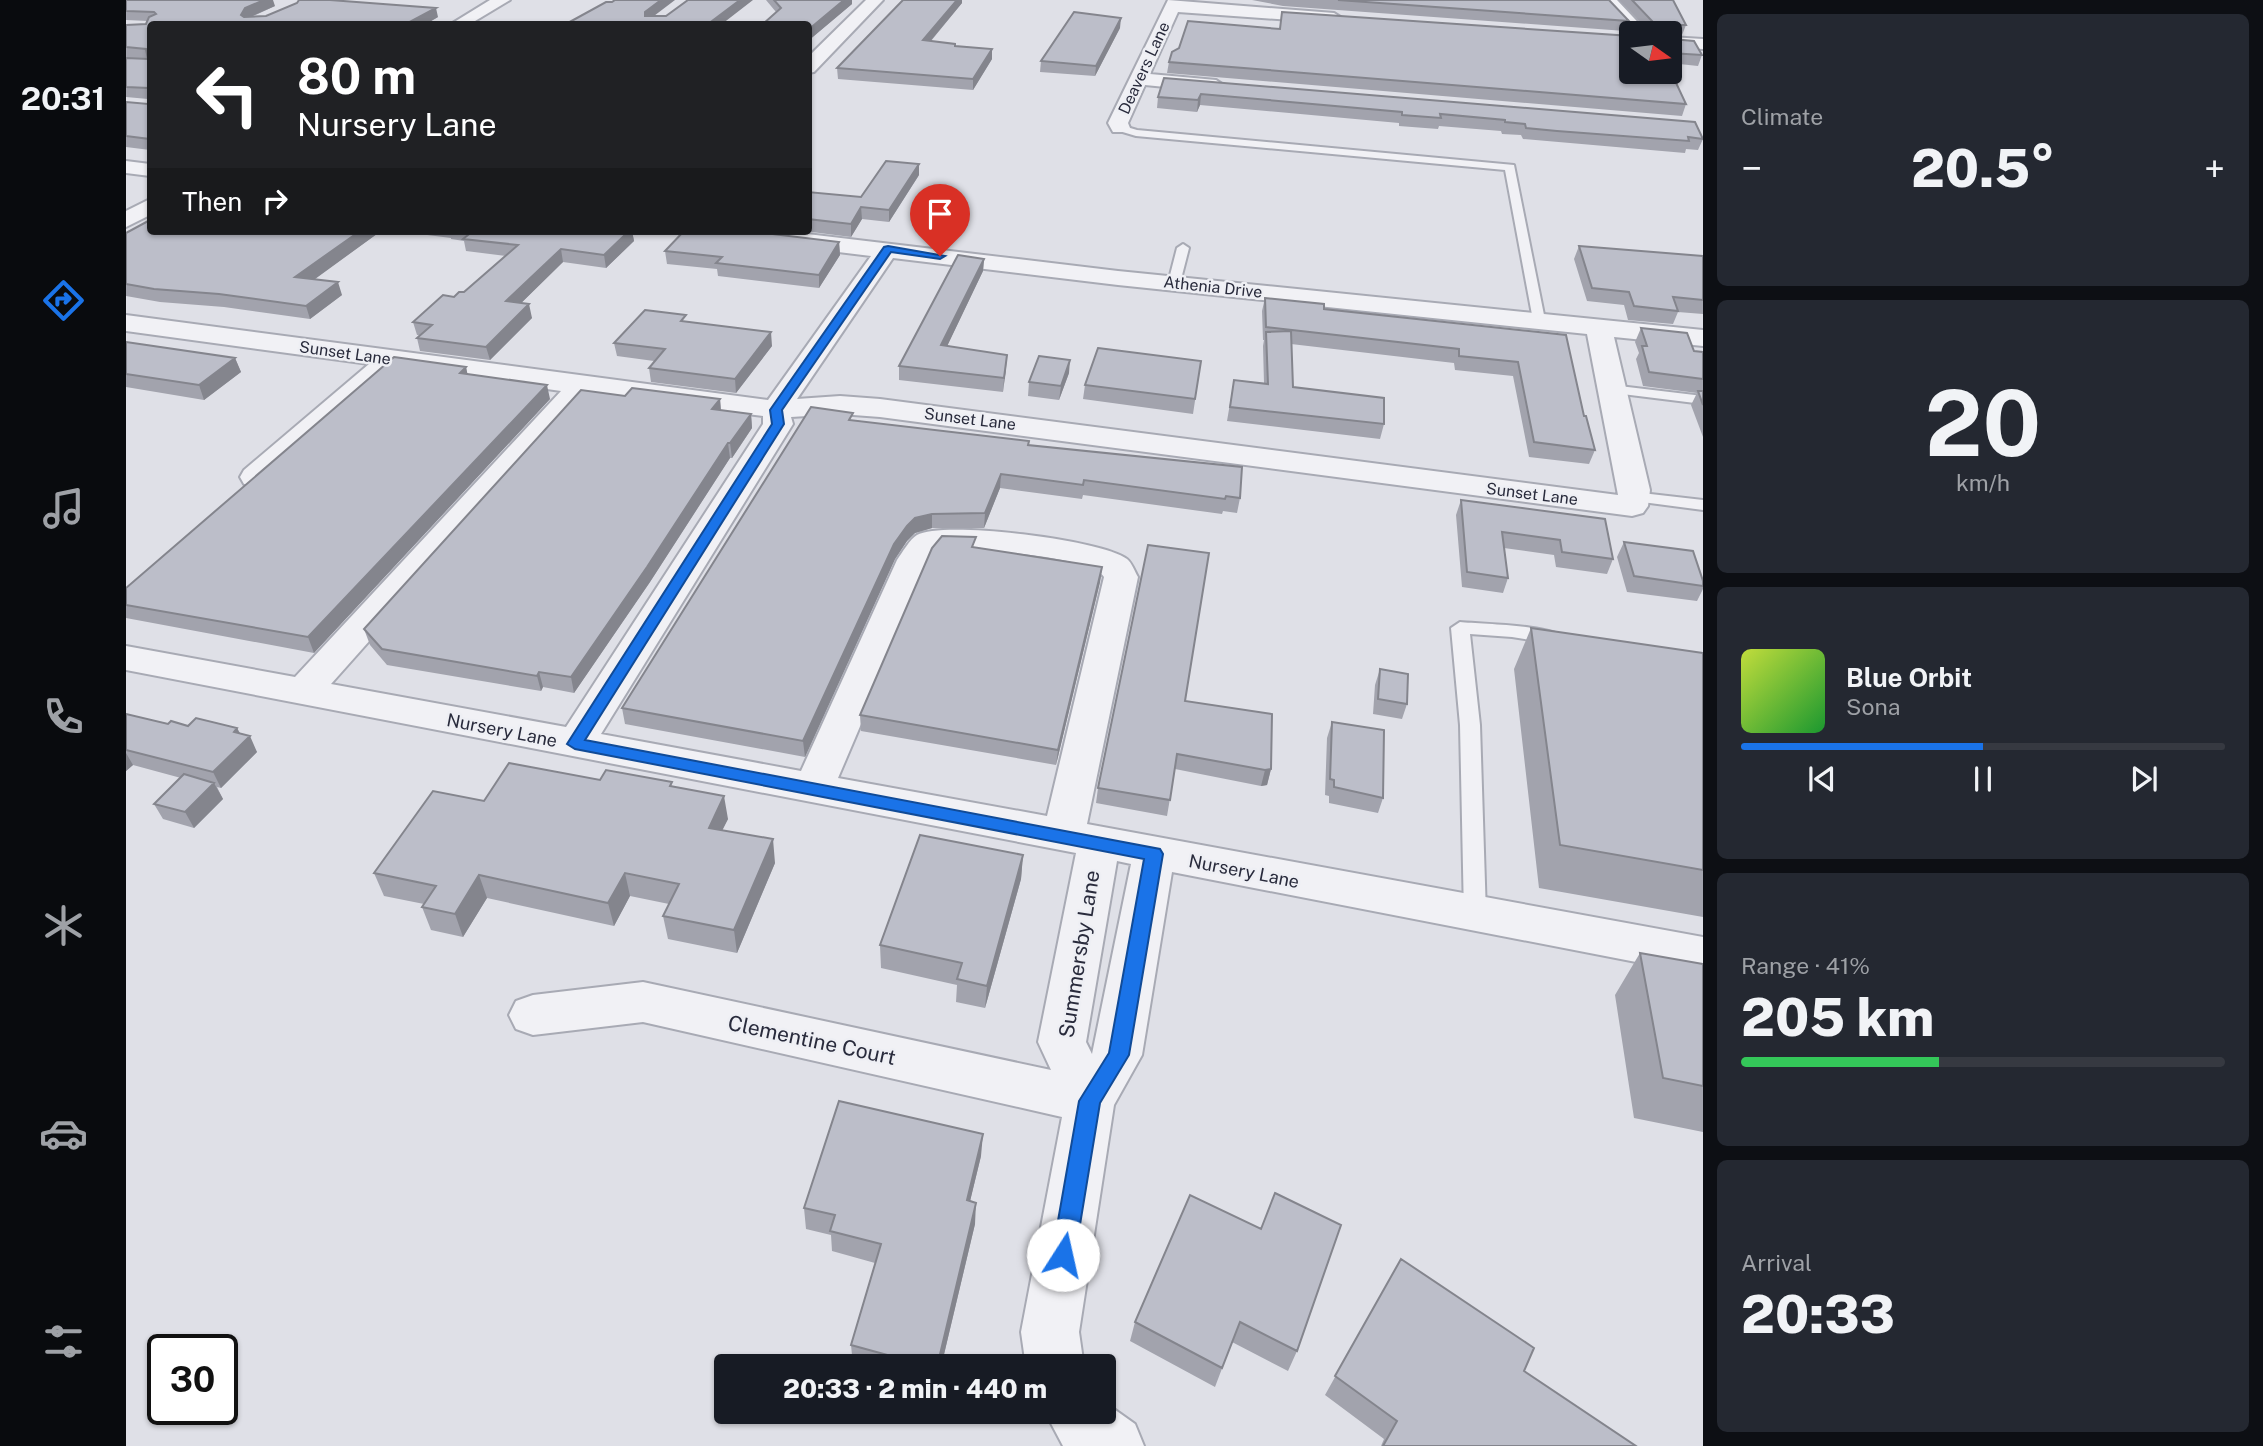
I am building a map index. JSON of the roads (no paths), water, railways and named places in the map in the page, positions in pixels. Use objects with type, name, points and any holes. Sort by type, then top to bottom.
[{"type":"street","points":[[464,21],[502,0]]},
{"type":"street","points":[[812,64],[875,0]]},
{"type":"street","points":[[1608,0],[1628,21]]},
{"type":"street","points":[[1174,4],[1353,20]]},
{"type":"street","name":"Deavers Lane","points":[[1120,128],[1118,123],[1174,4]]},
{"type":"street","points":[[1682,43],[1703,44]]},
{"type":"street","points":[[1140,79],[1236,87]]},
{"type":"street","points":[[126,167],[147,170]]},
{"type":"street","points":[[126,220],[147,207]]},
{"type":"street","name":"Athenia Drive","points":[[760,235],[1174,283],[1703,338]]},
{"type":"street","points":[[575,744],[778,424],[776,410],[888,249]]},
{"type":"street","name":"Sunset Lane","points":[[126,323],[776,410],[840,405],[880,408],[1632,506],[1633,497]]},
{"type":"street","points":[[1598,326],[1633,497]]},
{"type":"street","points":[[238,493],[391,359]]},
{"type":"street","points":[[303,692],[581,386]]},
{"type":"street","name":"Summersby Lane","points":[[813,789],[919,550],[928,542],[944,538],[971,539],[1086,553],[1115,566],[1121,577],[1081,840],[1062,1042],[1090,1101]]},
{"type":"street","name":"Nursery Lane","points":[[126,659],[1703,956]]},
{"type":"street","points":[[1053,1354],[1050,1332],[1090,1101],[1118,1055],[1154,854]]},
{"type":"street","name":"Clementine Court","points":[[533,1015],[643,1002],[1090,1101]]},
{"type":"street","points":[[1083,1424],[1113,1446]]},
{"type":"lane","points":[[1120,128],[1208,144],[1510,167],[1539,320]]},
{"type":"lane","points":[[1174,283],[1183,248]]},
{"type":"lane","points":[[1611,389],[1703,400]]},
{"type":"lane","points":[[1633,497],[1703,505]]},
{"type":"lane","points":[[1475,915],[1470,724],[1460,628],[1512,631],[1580,641]]}]
